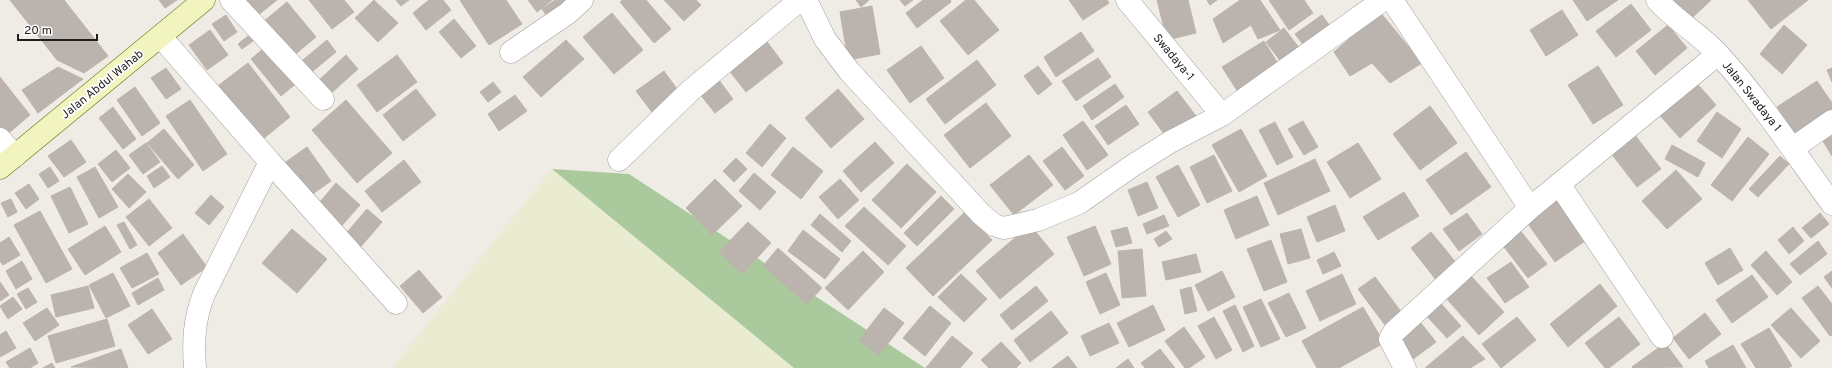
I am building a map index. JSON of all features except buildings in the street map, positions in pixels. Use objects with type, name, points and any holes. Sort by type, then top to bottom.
[{"type":"street","name":"Jalan Abdul Wahab","points":[[7,162],[161,37],[204,0]]},
{"type":"street","points":[[231,0],[323,99]]},
{"type":"street","points":[[511,52],[568,14],[582,0]]},
{"type":"street","points":[[620,160],[691,90],[800,0]]},
{"type":"street","points":[[806,0],[825,39],[849,71],[981,214],[994,225],[1004,228],[1038,220],[1079,203],[1163,146],[1222,115],[1383,0]]},
{"type":"street","name":"Swadaya-1","points":[[1127,0],[1222,115]]},
{"type":"street","points":[[1392,0],[1530,208]]},
{"type":"street","name":"Jalan Swadaya 1","points":[[1657,0],[1718,54],[1793,148],[1832,204]]},
{"type":"street","points":[[161,37],[396,303]]},
{"type":"street","points":[[1405,368],[1392,346],[1390,339],[1394,332],[1530,208],[1718,54]]},
{"type":"street","points":[[1793,148],[1832,121]]},
{"type":"street","points":[[0,139],[7,162]]},
{"type":"street","points":[[195,368],[194,329],[197,312],[204,294],[270,162]]},
{"type":"street","points":[[1559,184],[1662,337]]},
{"type":"green space","points":[[552,169],[794,368],[392,368]]},
{"type":"green space","points":[[552,169],[629,174],[925,368],[794,368]]}]
